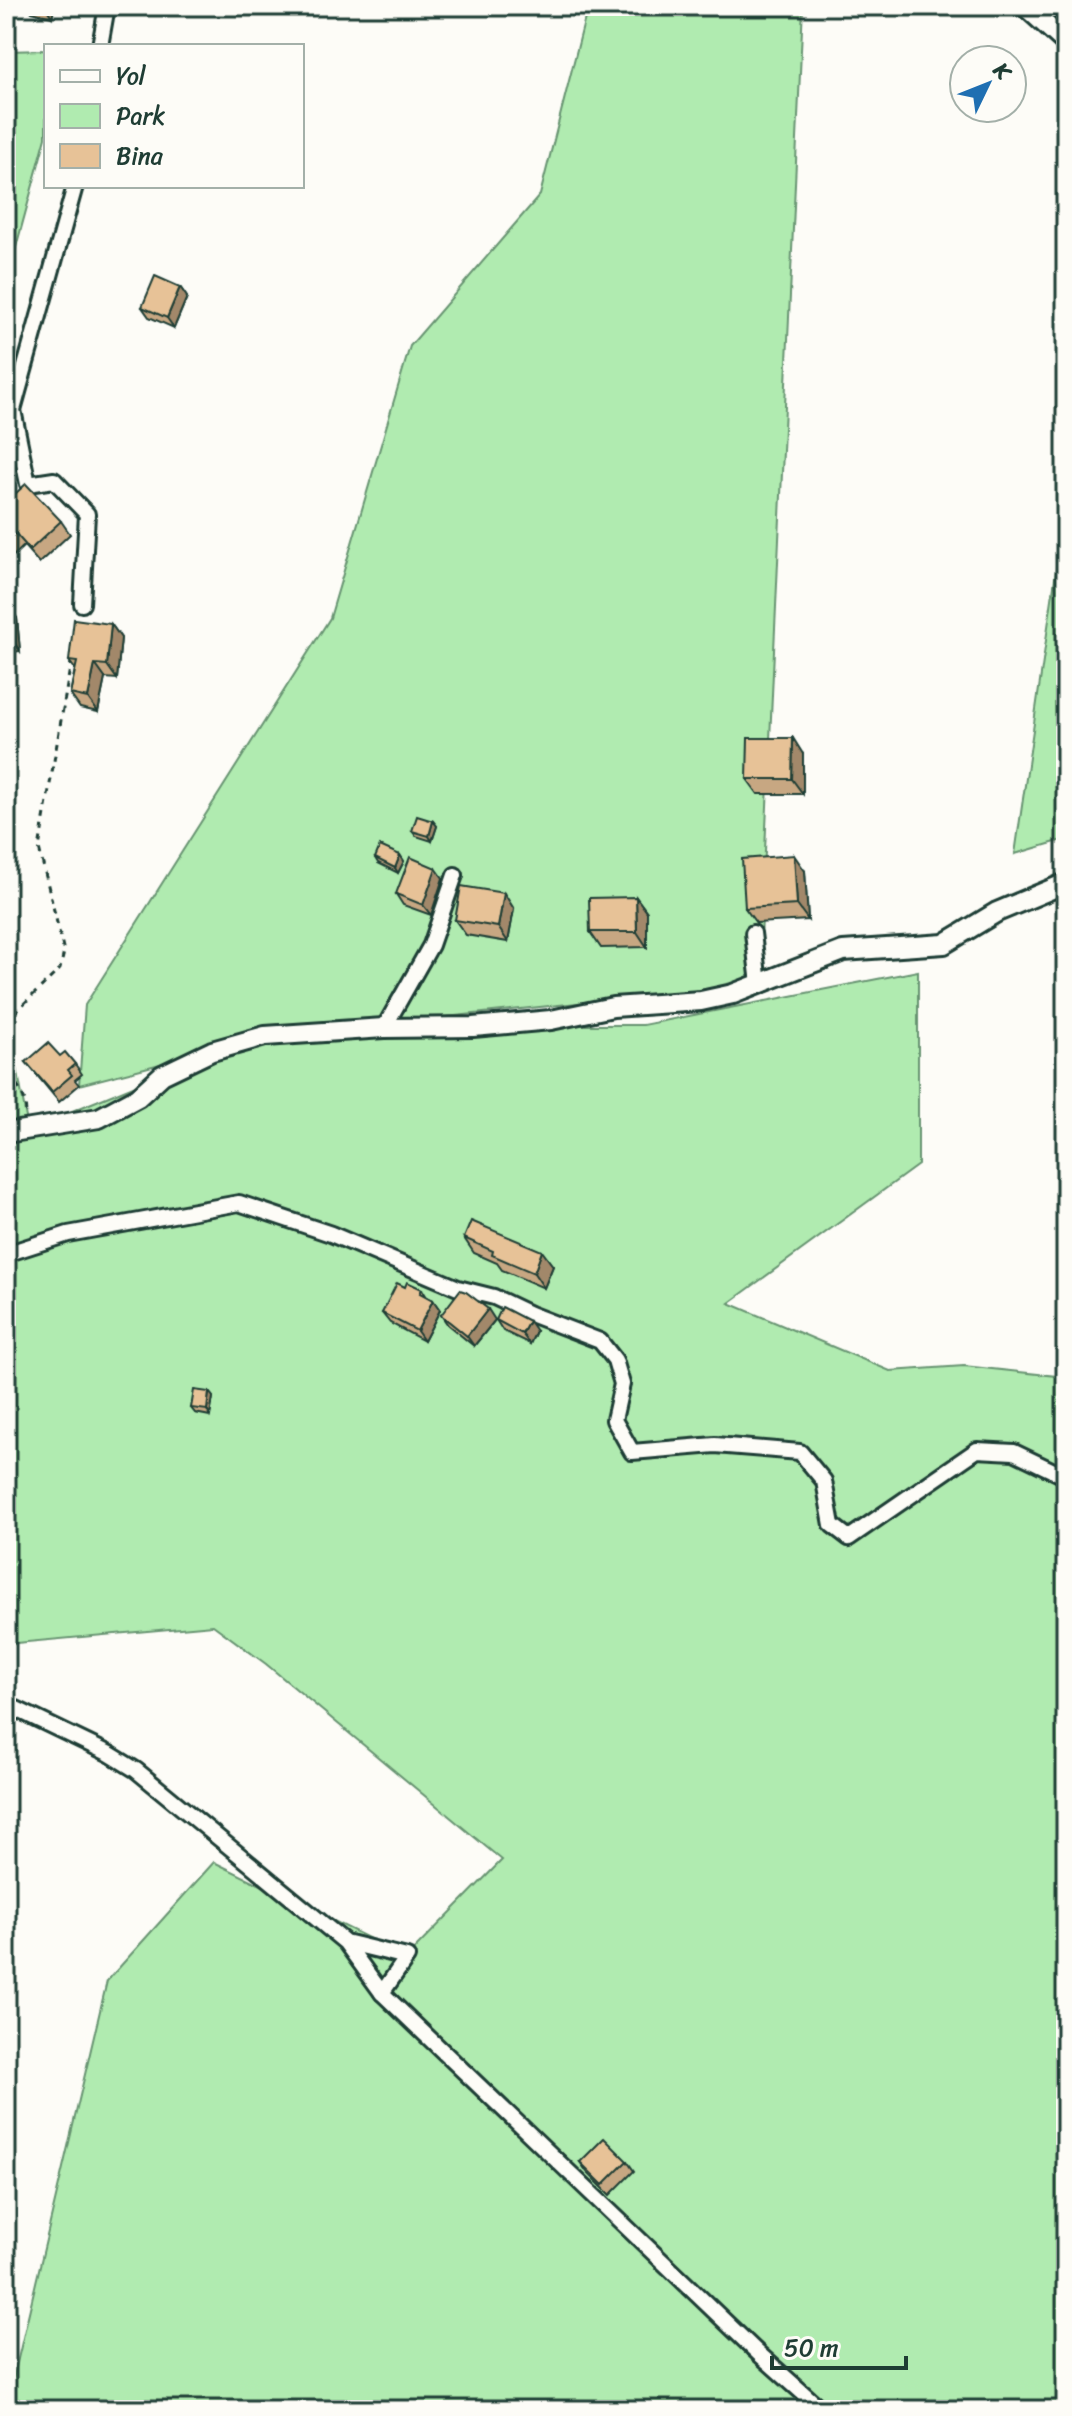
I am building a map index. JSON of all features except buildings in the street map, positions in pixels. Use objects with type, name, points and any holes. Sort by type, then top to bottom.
[{"type":"street","points":[[100,44],[107,6]]},
{"type":"street","points":[[1025,6],[1066,43]]},
{"type":"street","points":[[74,188],[13,410],[28,484],[54,480],[87,514],[82,604]]},
{"type":"street","points":[[384,1028],[431,945],[455,875]]},
{"type":"street","points":[[6,1133],[99,1118],[138,1097],[162,1075],[212,1051],[265,1036],[384,1028],[473,1027],[551,1020],[613,1007],[701,1001],[733,994],[843,951],[944,944],[997,912],[1066,883]]},
{"type":"street","points":[[753,933],[759,984]]},
{"type":"street","points":[[6,1254],[68,1234],[239,1203],[252,1207],[331,1234],[458,1288],[494,1297],[600,1341],[615,1360],[619,1372],[622,1384],[614,1420],[632,1452],[715,1445],[800,1452],[824,1481],[832,1525],[849,1538],[977,1450],[1014,1452],[1066,1477]]},
{"type":"street","points":[[6,1704],[110,1754],[136,1770],[345,1942],[382,1993],[758,2353],[822,2410]]},
{"type":"street","points":[[345,1942],[407,1957],[382,1993]]},
{"type":"path","points":[[6,1021],[60,969],[64,952],[39,848],[73,650]]},
{"type":"path","points":[[6,1063],[25,1101],[27,1129]]},
{"type":"green space","points":[[588,6],[803,6],[759,984],[265,1036],[459,1025],[643,1025],[918,971],[918,1165],[729,1303],[890,1371],[964,1366],[1066,1377],[1066,2410],[6,2410],[10,2391],[6,2399],[6,2381],[13,2380],[107,1981],[214,1862],[407,1957],[502,1860],[266,1664],[213,1625],[6,1644],[6,1146],[24,1131],[6,1138],[6,1006],[28,1129],[234,1045],[79,1085],[85,1005],[330,618],[410,346],[540,195]]},
{"type":"green space","points":[[44,50],[44,144],[6,284],[6,51]]},
{"type":"green space","points":[[1060,544],[1066,544],[1066,839],[1015,854]]}]
